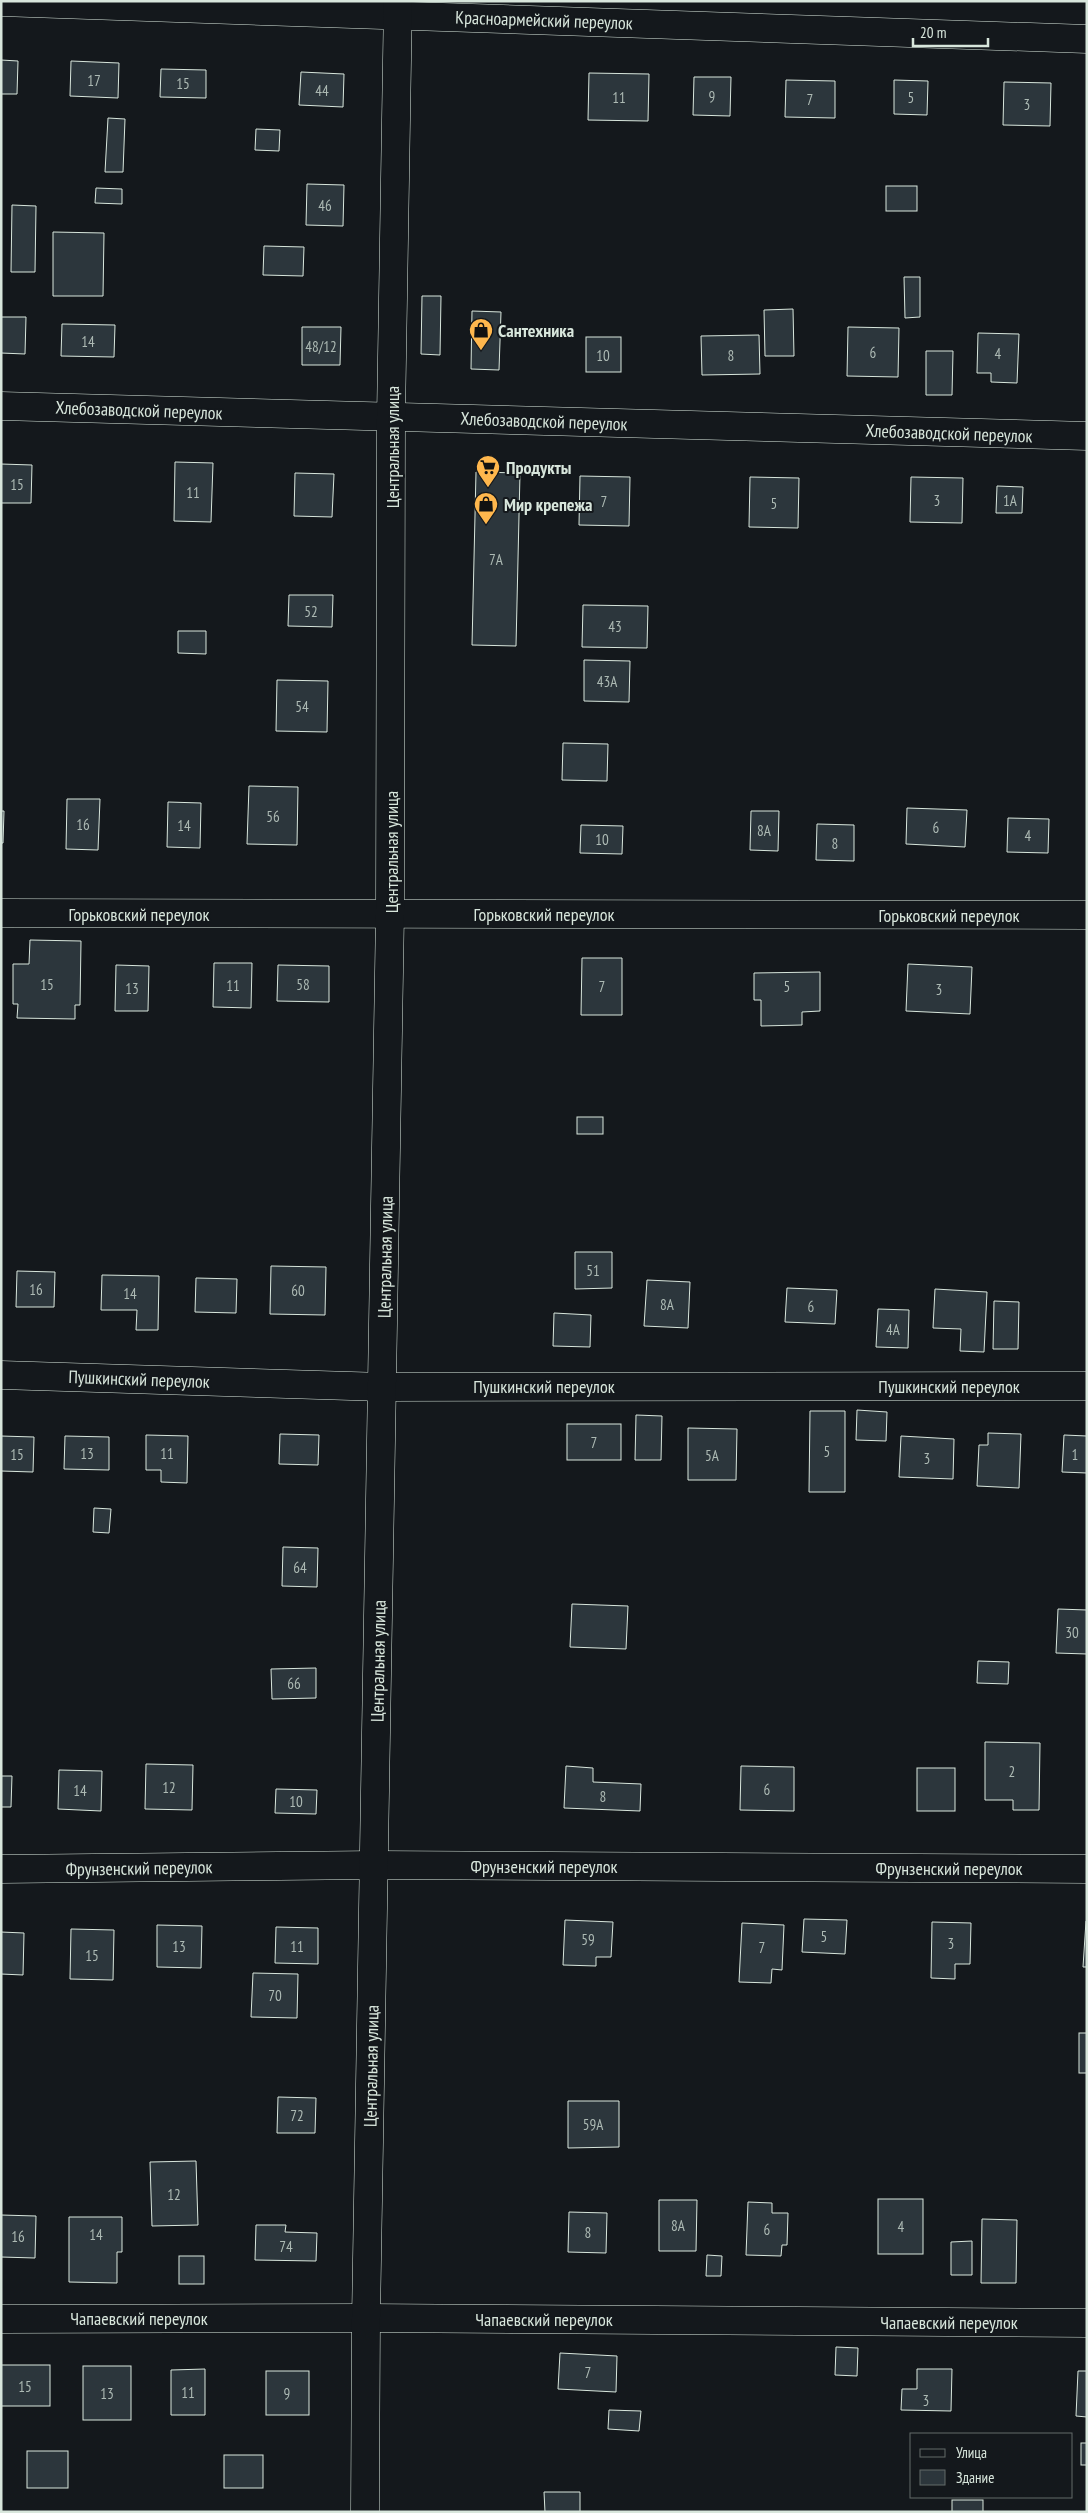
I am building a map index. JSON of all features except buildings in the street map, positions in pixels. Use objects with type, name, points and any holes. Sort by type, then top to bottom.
[{"type":"street","name":"Красноармейский переулок","points":[[1,2],[398,8],[1087,39]]},
{"type":"street","name":"Центральная улица","points":[[366,2512],[366,2318],[390,914],[391,417],[398,8]]},
{"type":"street","name":"Хлебозаводской переулок","points":[[1,406],[1087,436]]},
{"type":"street","name":"Горьковский переулок","points":[[1,914],[1087,915]]},
{"type":"street","name":"Пушкинский переулок","points":[[1,1375],[382,1387],[1087,1386]]},
{"type":"street","name":"Фрунзенский переулок","points":[[1,1869],[375,1865],[1087,1869]]},
{"type":"street","name":"Чапаевский переулок","points":[[1,2319],[366,2318],[1087,2323]]},
{"type":"place","name":"Сантехника","points":[[481,351]]},
{"type":"place","name":"Продукты","points":[[488,488]]},
{"type":"place","name":"Мир крепежа","points":[[486,525]]}]
